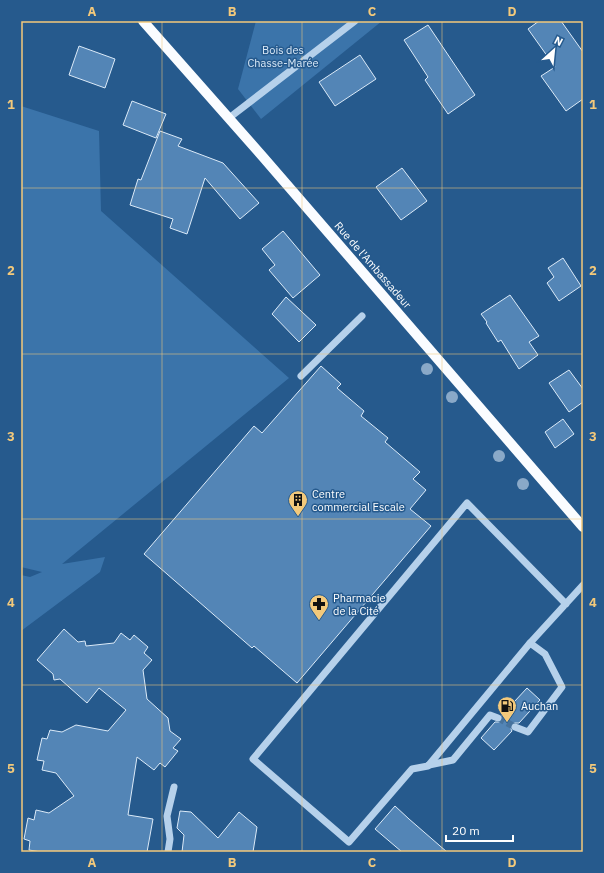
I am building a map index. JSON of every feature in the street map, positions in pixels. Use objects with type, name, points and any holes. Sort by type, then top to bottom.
[{"type":"main road","name":"Rue de l'Ambassadeur","points":[[143,21],[229,118],[583,527]]},
{"type":"street","points":[[229,118],[355,21]]},
{"type":"street","points":[[301,376],[362,316]]},
{"type":"street","points":[[498,718],[490,714],[452,760],[412,769],[349,842],[253,760],[467,503],[566,604]]},
{"type":"street","points":[[428,766],[530,644],[583,585]]},
{"type":"street","points":[[515,727],[528,732],[562,687],[545,654],[530,644]]},
{"type":"street","points":[[168,852],[170,839],[167,816],[174,787]]},
{"type":"green space","name":"Bois des Chasse-Marée","points":[[256,21],[382,21],[261,119],[238,89]]},
{"type":"green space","points":[[21,106],[99,131],[101,211],[289,378],[62,564],[105,557],[100,572],[21,631],[21,575],[30,577],[42,572],[21,567]]},
{"type":"building","points":[[539,21],[561,21],[583,52],[583,99],[566,111],[541,76],[555,67],[528,29]]},
{"type":"building","points":[[428,25],[475,95],[448,114],[425,80],[428,77],[404,40]]},
{"type":"building","points":[[79,46],[115,59],[105,88],[69,75]]},
{"type":"building","points":[[360,55],[376,79],[335,106],[319,82]]},
{"type":"building","points":[[132,101],[166,114],[156,138],[123,125]]},
{"type":"building","points":[[160,131],[182,139],[178,146],[223,163],[259,203],[240,219],[205,178],[187,234],[170,228],[173,219],[130,205],[138,179],[141,180]]},
{"type":"building","points":[[402,168],[427,201],[401,220],[376,187]]},
{"type":"building","points":[[283,231],[320,275],[293,298],[269,270],[275,265],[262,249]]},
{"type":"building","points":[[563,258],[581,286],[559,301],[547,283],[554,277],[548,268]]},
{"type":"building","points":[[510,295],[539,336],[529,342],[538,355],[519,369],[501,340],[498,342],[481,314]]},
{"type":"building","points":[[286,297],[316,325],[299,342],[272,314]]},
{"type":"building","name":"Centre commercial Escale","points":[[321,366],[341,384],[337,388],[364,411],[361,416],[388,438],[385,442],[420,472],[413,479],[426,490],[410,509],[431,526],[297,683],[254,646],[252,648],[144,554],[254,426],[262,433]]},
{"type":"building","points":[[569,370],[583,389],[583,402],[569,412],[549,383]]},
{"type":"building","points":[[563,419],[574,434],[555,448],[545,432]]},
{"type":"building","points":[[64,629],[78,642],[85,641],[86,646],[114,643],[121,633],[130,640],[134,635],[148,647],[144,653],[152,660],[143,670],[147,699],[168,718],[170,731],[181,739],[173,748],[178,751],[165,767],[160,763],[154,770],[137,757],[128,815],[153,819],[147,852],[41,852],[29,850],[30,841],[24,839],[28,818],[34,820],[36,810],[49,813],[74,796],[56,773],[42,770],[44,761],[37,760],[42,738],[47,739],[50,730],[62,732],[76,725],[108,731],[126,710],[99,688],[87,703],[60,679],[54,680],[53,674],[37,660]]},
{"type":"building","name":"Auchan","points":[[527,688],[540,700],[519,723],[512,723],[510,727],[512,731],[494,750],[481,738],[495,722],[501,722],[502,715]]},
{"type":"building","points":[[395,806],[447,852],[402,852],[375,829]]},
{"type":"building","points":[[180,811],[191,812],[218,838],[239,812],[257,827],[253,852],[182,852],[184,835],[177,828]]},
{"type":"tunnel","points":[[498,718],[515,727]]},
{"type":"place","name":"Centre commercial Escale","points":[[298,517]]},
{"type":"place","name":"Pharmacie de la Cité","points":[[319,621]]},
{"type":"place","name":"Auchan","points":[[507,723]]}]
